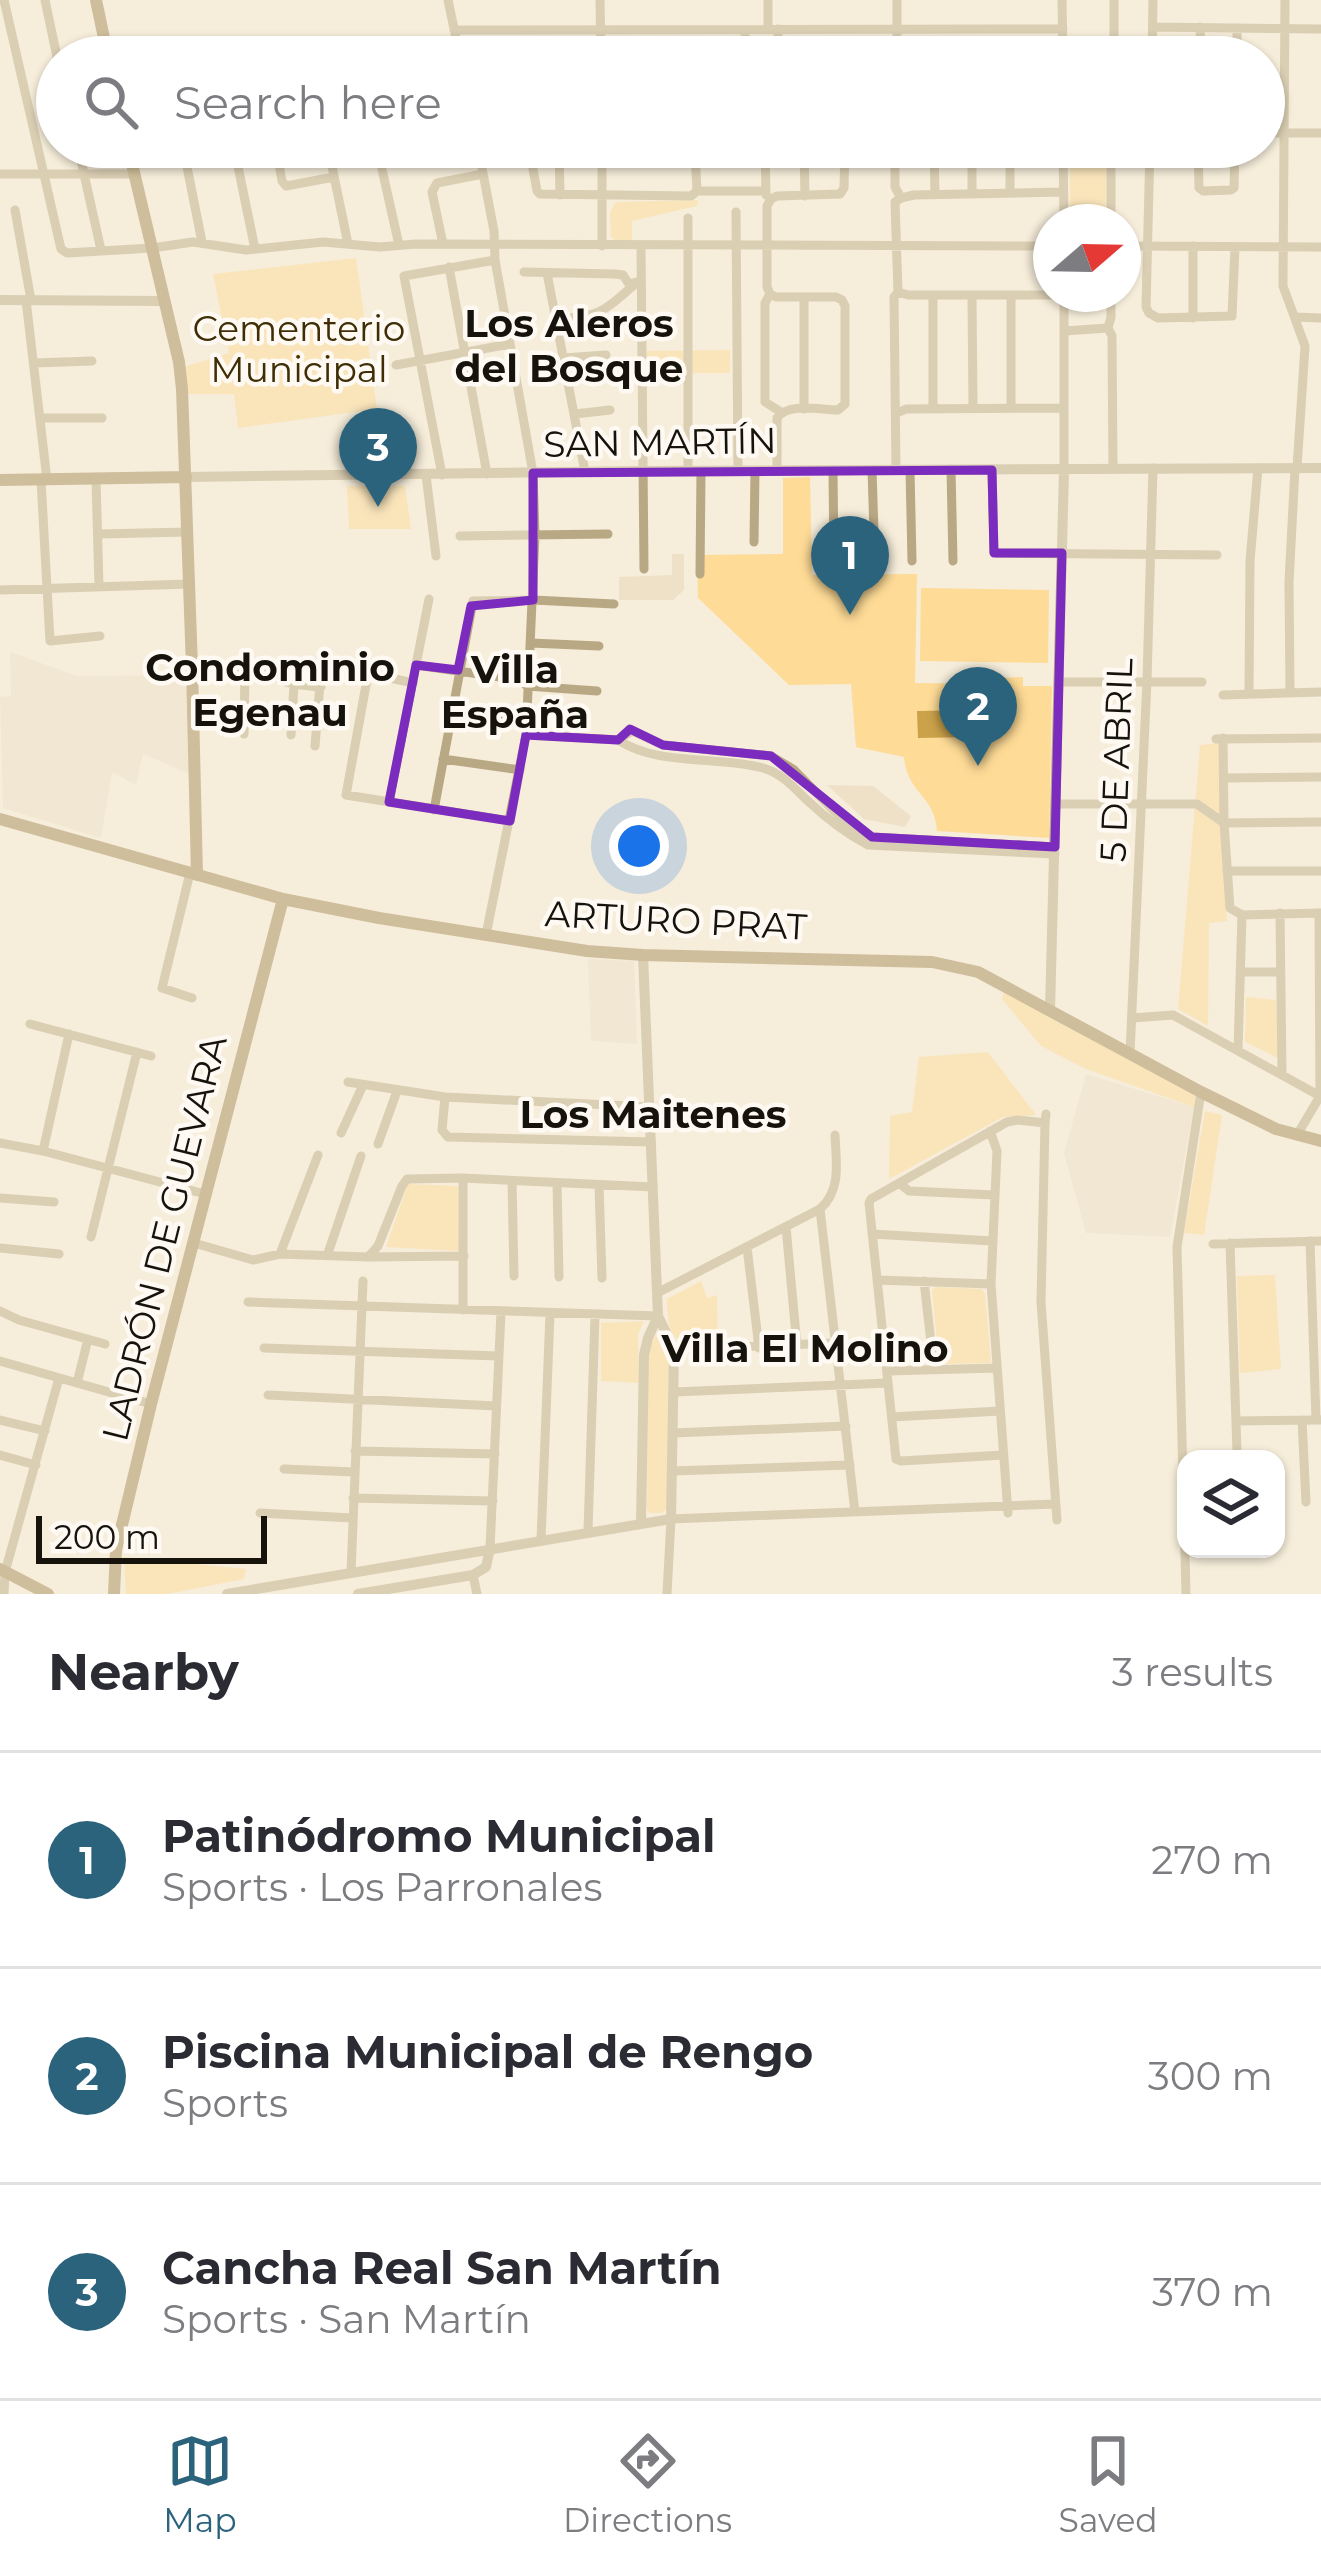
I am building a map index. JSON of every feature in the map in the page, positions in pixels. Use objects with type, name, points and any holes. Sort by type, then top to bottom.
[{"type":"main road","points":[[97,0],[104,36]]},
{"type":"main road","points":[[133,168],[178,362],[190,584],[193,874]]},
{"type":"main road","name":"SAN MARTÍN","points":[[0,480],[186,477]]},
{"type":"main road","name":"ARTURO PRAT","points":[[0,819],[284,899],[586,951],[932,962],[978,972],[1201,1092],[1297,1137],[1321,1141]]},
{"type":"main road","name":"LADRÓN DE GUEVARA","points":[[114,1594],[116,1550],[284,899]]},
{"type":"main road","points":[[3,1570],[42,1592]]},
{"type":"street","points":[[4,0],[36,143]]},
{"type":"street","points":[[44,0],[52,36]]},
{"type":"street","points":[[448,0],[455,36]]},
{"type":"street","points":[[601,0],[601,36]]},
{"type":"street","points":[[768,0],[774,36]]},
{"type":"street","points":[[896,0],[896,36]]},
{"type":"street","points":[[1063,0],[1063,36]]},
{"type":"street","points":[[1114,0],[1114,36]]},
{"type":"street","points":[[1153,0],[1153,36]]},
{"type":"street","points":[[1285,0],[1285,36]]},
{"type":"street","points":[[1153,27],[1321,29]]},
{"type":"street","points":[[1200,27],[1200,36]]},
{"type":"street","points":[[1237,28],[1237,36]]},
{"type":"street","points":[[745,29],[745,36]]},
{"type":"street","points":[[454,30],[1063,29]]},
{"type":"street","points":[[1285,133],[1321,134]]},
{"type":"street","points":[[42,168],[61,249],[68,253],[186,242],[255,249],[315,242],[1033,246]]},
{"type":"street","points":[[83,168],[100,250]]},
{"type":"street","points":[[186,168],[202,242]]},
{"type":"street","points":[[238,168],[255,249]]},
{"type":"street","points":[[280,168],[286,186],[334,177]]},
{"type":"street","points":[[332,168],[348,244]]},
{"type":"street","points":[[381,168],[398,245]]},
{"type":"street","points":[[481,168],[533,473],[535,535],[526,730],[486,935]]},
{"type":"street","points":[[533,168],[541,194],[602,196],[691,196],[698,191],[835,196],[842,192],[843,168]]},
{"type":"street","points":[[559,168],[560,195]]},
{"type":"street","points":[[602,168],[602,246]]},
{"type":"street","points":[[694,168],[698,191]]},
{"type":"street","points":[[766,168],[770,294],[836,297],[844,304],[845,402],[838,410],[781,412],[768,406],[765,303],[770,294]]},
{"type":"street","points":[[804,168],[805,196]]},
{"type":"street","points":[[895,168],[895,187],[901,198]]},
{"type":"street","points":[[934,168],[935,195]]},
{"type":"street","points":[[972,168],[972,194]]},
{"type":"street","points":[[1010,168],[1010,193]]},
{"type":"street","points":[[1064,168],[1064,204]]},
{"type":"street","points":[[1111,168],[1111,204]]},
{"type":"street","points":[[1149,168],[1147,310],[1158,318],[1232,316],[1234,247]]},
{"type":"street","points":[[1199,168],[1203,191],[1234,188],[1234,168]]},
{"type":"street","points":[[1283,168],[1283,286],[1305,346],[1289,582],[1290,692]]},
{"type":"street","points":[[0,174],[134,174]]},
{"type":"street","points":[[443,244],[432,188],[482,174]]},
{"type":"street","points":[[912,561],[894,406],[895,202],[935,195],[1064,192]]},
{"type":"street","points":[[15,210],[40,418],[50,640],[100,636]]},
{"type":"street","points":[[736,212],[738,471]]},
{"type":"street","points":[[688,218],[700,574]]},
{"type":"street","points":[[0,228],[18,227]]},
{"type":"street","points":[[1141,246],[1321,247]]},
{"type":"street","points":[[1193,246],[1193,318]]},
{"type":"street","points":[[641,247],[644,569]]},
{"type":"street","points":[[442,476],[404,276],[495,260]]},
{"type":"street","points":[[449,267],[487,474]]},
{"type":"street","points":[[547,273],[585,472]]},
{"type":"street","points":[[499,274],[623,275],[629,284],[638,282]]},
{"type":"street","points":[[556,319],[590,318],[638,282]]},
{"type":"street","points":[[898,292],[908,296],[1033,295]]},
{"type":"street","points":[[972,295],[973,408]]},
{"type":"street","points":[[1011,295],[1011,408]]},
{"type":"street","points":[[933,296],[933,409]]},
{"type":"street","points":[[804,297],[804,409]]},
{"type":"street","points":[[0,300],[164,302]]},
{"type":"street","points":[[1050,1011],[1064,312]]},
{"type":"street","points":[[1111,312],[1113,469]]},
{"type":"street","points":[[1295,317],[1321,318]]},
{"type":"street","points":[[1064,331],[1108,328]]},
{"type":"street","points":[[396,364],[510,344]]},
{"type":"street","points":[[564,358],[606,355]]},
{"type":"street","points":[[34,363],[92,361]]},
{"type":"street","points":[[897,412],[1063,408]]},
{"type":"street","points":[[574,414],[610,410]]},
{"type":"street","points":[[776,471],[781,412]]},
{"type":"street","points":[[40,418],[102,418]]},
{"type":"street","name":"5 DE ABRIL","points":[[1130,1054],[1153,468]]},
{"type":"street","points":[[1249,693],[1250,561],[1258,468]]},
{"type":"street","name":"SAN MARTÍN","points":[[186,477],[1321,468]]},
{"type":"street","points":[[951,469],[953,561]]},
{"type":"street","points":[[832,470],[834,562]]},
{"type":"street","points":[[872,470],[874,562]]},
{"type":"street","points":[[992,470],[994,551],[1217,555]]},
{"type":"street","points":[[754,542],[755,471]]},
{"type":"street","points":[[426,476],[436,556]]},
{"type":"street","points":[[96,480],[99,586]]},
{"type":"street","points":[[98,534],[188,532]]},
{"type":"street","points":[[460,536],[608,534]]},
{"type":"street","points":[[0,590],[190,584]]},
{"type":"street","points":[[389,802],[429,599]]},
{"type":"street","points":[[434,809],[473,601],[614,604]]},
{"type":"street","points":[[531,643],[599,646]]},
{"type":"street","points":[[416,665],[520,680],[527,686],[597,691]]},
{"type":"street","points":[[192,667],[322,670],[315,746]]},
{"type":"street","points":[[413,683],[369,668],[346,795],[510,821]]},
{"type":"street","points":[[244,734],[245,669]]},
{"type":"street","points":[[268,669],[294,684],[321,686]]},
{"type":"street","points":[[1059,682],[1202,682]]},
{"type":"street","points":[[291,735],[294,684]]},
{"type":"street","points":[[1223,695],[1321,692]]},
{"type":"street","points":[[451,712],[526,730],[619,740],[632,731],[663,745],[771,756],[793,770],[843,820],[872,837],[1055,851]]},
{"type":"street","points":[[1297,1137],[1320,1096],[1320,913],[1242,914],[1233,912],[1228,904],[1220,738],[1321,738]]},
{"type":"street","points":[[443,759],[520,770]]},
{"type":"street","points":[[1224,778],[1321,777]]},
{"type":"street","points":[[1057,804],[1197,804],[1224,823],[1321,822]]},
{"type":"street","points":[[1227,872],[1321,871]]},
{"type":"street","points":[[192,998],[162,988],[193,874]]},
{"type":"street","points":[[1280,913],[1282,1074]]},
{"type":"street","points":[[1238,1050],[1242,914]]},
{"type":"street","points":[[643,955],[658,1316],[674,1349],[668,1594]]},
{"type":"street","points":[[1240,972],[1280,971]]},
{"type":"street","points":[[1132,1018],[1173,1016],[1320,1096]]},
{"type":"street","points":[[30,1024],[151,1056]]},
{"type":"street","points":[[43,1151],[69,1034]]},
{"type":"street","points":[[91,1237],[137,1052]]},
{"type":"street","points":[[348,1082],[445,1097],[650,1108]]},
{"type":"street","points":[[341,1132],[363,1085]]},
{"type":"street","points":[[378,1144],[397,1090]]},
{"type":"street","points":[[1186,1594],[1177,1246],[1201,1092]]},
{"type":"street","points":[[445,1097],[442,1130],[448,1137],[651,1142]]},
{"type":"street","points":[[1003,1455],[896,1459],[869,1203],[990,1131],[1018,1120],[1046,1118],[1041,1302],[1057,1520]]},
{"type":"street","points":[[990,1131],[997,1150],[991,1283],[1008,1509]]},
{"type":"street","points":[[657,1293],[820,1209],[834,1193],[835,1135]]},
{"type":"street","points":[[0,1143],[205,1194]]},
{"type":"street","points":[[280,1254],[318,1155]]},
{"type":"street","points":[[327,1256],[361,1156]]},
{"type":"street","points":[[463,1178],[464,1310]]},
{"type":"street","points":[[368,1257],[378,1246],[407,1179],[653,1187]]},
{"type":"street","points":[[512,1181],[514,1276]]},
{"type":"street","points":[[556,1183],[559,1277]]},
{"type":"street","points":[[899,1183],[908,1191],[994,1195]]},
{"type":"street","points":[[599,1185],[602,1278]]},
{"type":"street","points":[[0,1198],[54,1202]]},
{"type":"street","points":[[820,1209],[855,1512]]},
{"type":"street","points":[[786,1227],[797,1346]]},
{"type":"street","points":[[872,1234],[992,1241]]},
{"type":"street","points":[[1213,1244],[1316,1241],[1319,1420],[1236,1421]]},
{"type":"street","points":[[194,1243],[254,1260],[280,1254],[464,1256]]},
{"type":"street","points":[[1230,1243],[1237,1450]]},
{"type":"street","points":[[747,1247],[759,1348]]},
{"type":"street","points":[[0,1248],[59,1254]]},
{"type":"street","points":[[878,1280],[991,1283]]},
{"type":"street","points":[[351,1572],[362,1281]]},
{"type":"street","points":[[924,1281],[934,1369]]},
{"type":"street","points":[[248,1302],[658,1316]]},
{"type":"street","points":[[0,1311],[105,1344]]},
{"type":"street","points":[[362,1594],[473,1575],[486,1567],[501,1312]]},
{"type":"street","points":[[542,1540],[550,1314]]},
{"type":"street","points":[[588,1531],[595,1316]]},
{"type":"street","points":[[641,1522],[644,1355],[658,1316]]},
{"type":"street","points":[[77,1383],[88,1339]]},
{"type":"street","points":[[674,1349],[837,1343]]},
{"type":"street","points":[[264,1348],[498,1356]]},
{"type":"street","points":[[0,1361],[152,1404]]},
{"type":"street","points":[[674,1392],[842,1385],[934,1369],[997,1368]]},
{"type":"street","points":[[4,1594],[3,1570],[59,1378]]},
{"type":"street","points":[[268,1395],[496,1406]]},
{"type":"street","points":[[892,1417],[1000,1412]]},
{"type":"street","points":[[0,1420],[45,1431]]},
{"type":"street","points":[[1302,1420],[1306,1502]]},
{"type":"street","points":[[674,1433],[846,1426]]},
{"type":"street","points":[[355,1451],[495,1454]]},
{"type":"street","points":[[0,1455],[36,1465]]},
{"type":"street","points":[[673,1471],[850,1465]]},
{"type":"street","points":[[284,1469],[354,1472]]},
{"type":"street","points":[[353,1498],[493,1501]]},
{"type":"street","points":[[227,1594],[641,1522],[1055,1504]]},
{"type":"street","points":[[260,1514],[352,1518]]},
{"type":"street","points":[[473,1575],[477,1594]]},
{"type":"highlighted area","points":[[992,470],[994,553],[1062,553],[1055,847],[872,837],[771,756],[663,745],[630,729],[618,740],[526,735],[510,821],[389,802],[416,665],[458,670],[471,606],[533,600],[533,473]]},
{"type":"shaded area","points":[[672,554],[684,554],[684,590],[673,600],[619,600],[619,577],[672,575]]},
{"type":"shaded area","points":[[10,652],[77,676],[187,675],[190,774],[143,754],[136,785],[112,772],[101,838],[3,808],[0,697],[11,696]]},
{"type":"shaded area","points":[[976,710],[976,737],[918,738],[917,711]]},
{"type":"shaded area","points":[[827,785],[873,786],[911,816],[905,827],[864,819]]},
{"type":"shaded area","points":[[588,959],[634,961],[637,1044],[591,1041]]},
{"type":"shaded area","points":[[1086,1074],[1194,1107],[1170,1237],[1086,1233],[1064,1153]]},
{"type":"green space","points":[[1070,168],[1106,168],[1106,204],[1070,204]]},
{"type":"green space","points":[[698,200],[697,206],[632,221],[632,241],[611,237],[610,212],[616,202]]},
{"type":"green space","name":"Cementerio Municipal","points":[[356,258],[377,409],[238,428],[234,394],[187,394],[184,367],[229,353],[213,274]]},
{"type":"green space","points":[[730,350],[730,373],[647,373],[647,351]]},
{"type":"green space","points":[[810,477],[812,575],[917,574],[915,683],[994,684],[995,678],[1023,677],[1023,686],[1052,686],[1049,838],[937,831],[904,757],[856,747],[851,684],[789,685],[698,598],[697,555],[783,554],[783,478]]},
{"type":"green space","points":[[347,486],[405,486],[411,529],[349,529]]},
{"type":"green space","points":[[921,588],[1049,590],[1048,663],[920,661]]},
{"type":"green space","points":[[1219,743],[1227,921],[1209,923],[1208,1026],[1178,1009],[1200,745]]},
{"type":"green space","points":[[1005,988],[1196,1088],[1194,1107],[1086,1069],[1041,1046],[1002,999]]},
{"type":"green space","points":[[1246,997],[1276,1000],[1280,1059],[1245,1042]]},
{"type":"green space","points":[[988,1052],[1036,1115],[1003,1117],[889,1179],[890,1116],[912,1112],[919,1057]]},
{"type":"green space","points":[[1205,1111],[1222,1115],[1204,1235],[1184,1233]]},
{"type":"green space","points":[[408,1184],[458,1186],[459,1251],[386,1247]]},
{"type":"green space","points":[[1275,1275],[1281,1369],[1240,1373],[1237,1276]]},
{"type":"green space","points":[[701,1281],[707,1298],[717,1295],[718,1343],[684,1342],[669,1326],[667,1299]]},
{"type":"green space","points":[[982,1289],[991,1363],[939,1364],[932,1290]]},
{"type":"green space","points":[[644,1321],[638,1334],[639,1383],[601,1381],[601,1323]]},
{"type":"green space","points":[[658,1331],[669,1356],[667,1509],[650,1513],[648,1360]]},
{"type":"green space","points":[[124,1557],[246,1569],[244,1579],[167,1594],[126,1594]]},
{"type":"place","name":"Cancha Real San Martín","points":[[378,507]]},
{"type":"place","name":"Patinódromo Municipal","points":[[850,615]]},
{"type":"place","name":"Piscina Municipal de Rengo","points":[[978,766]]},
{"type":"district","name":"Los Aleros del Bosque","points":[[569,346]]},
{"type":"district","name":"Condominio Egenau","points":[[270,690]]},
{"type":"district","name":"Villa España","points":[[515,692]]},
{"type":"district","name":"Los Maitenes","points":[[653,1114]]},
{"type":"district","name":"Villa El Molino","points":[[805,1348]]}]
